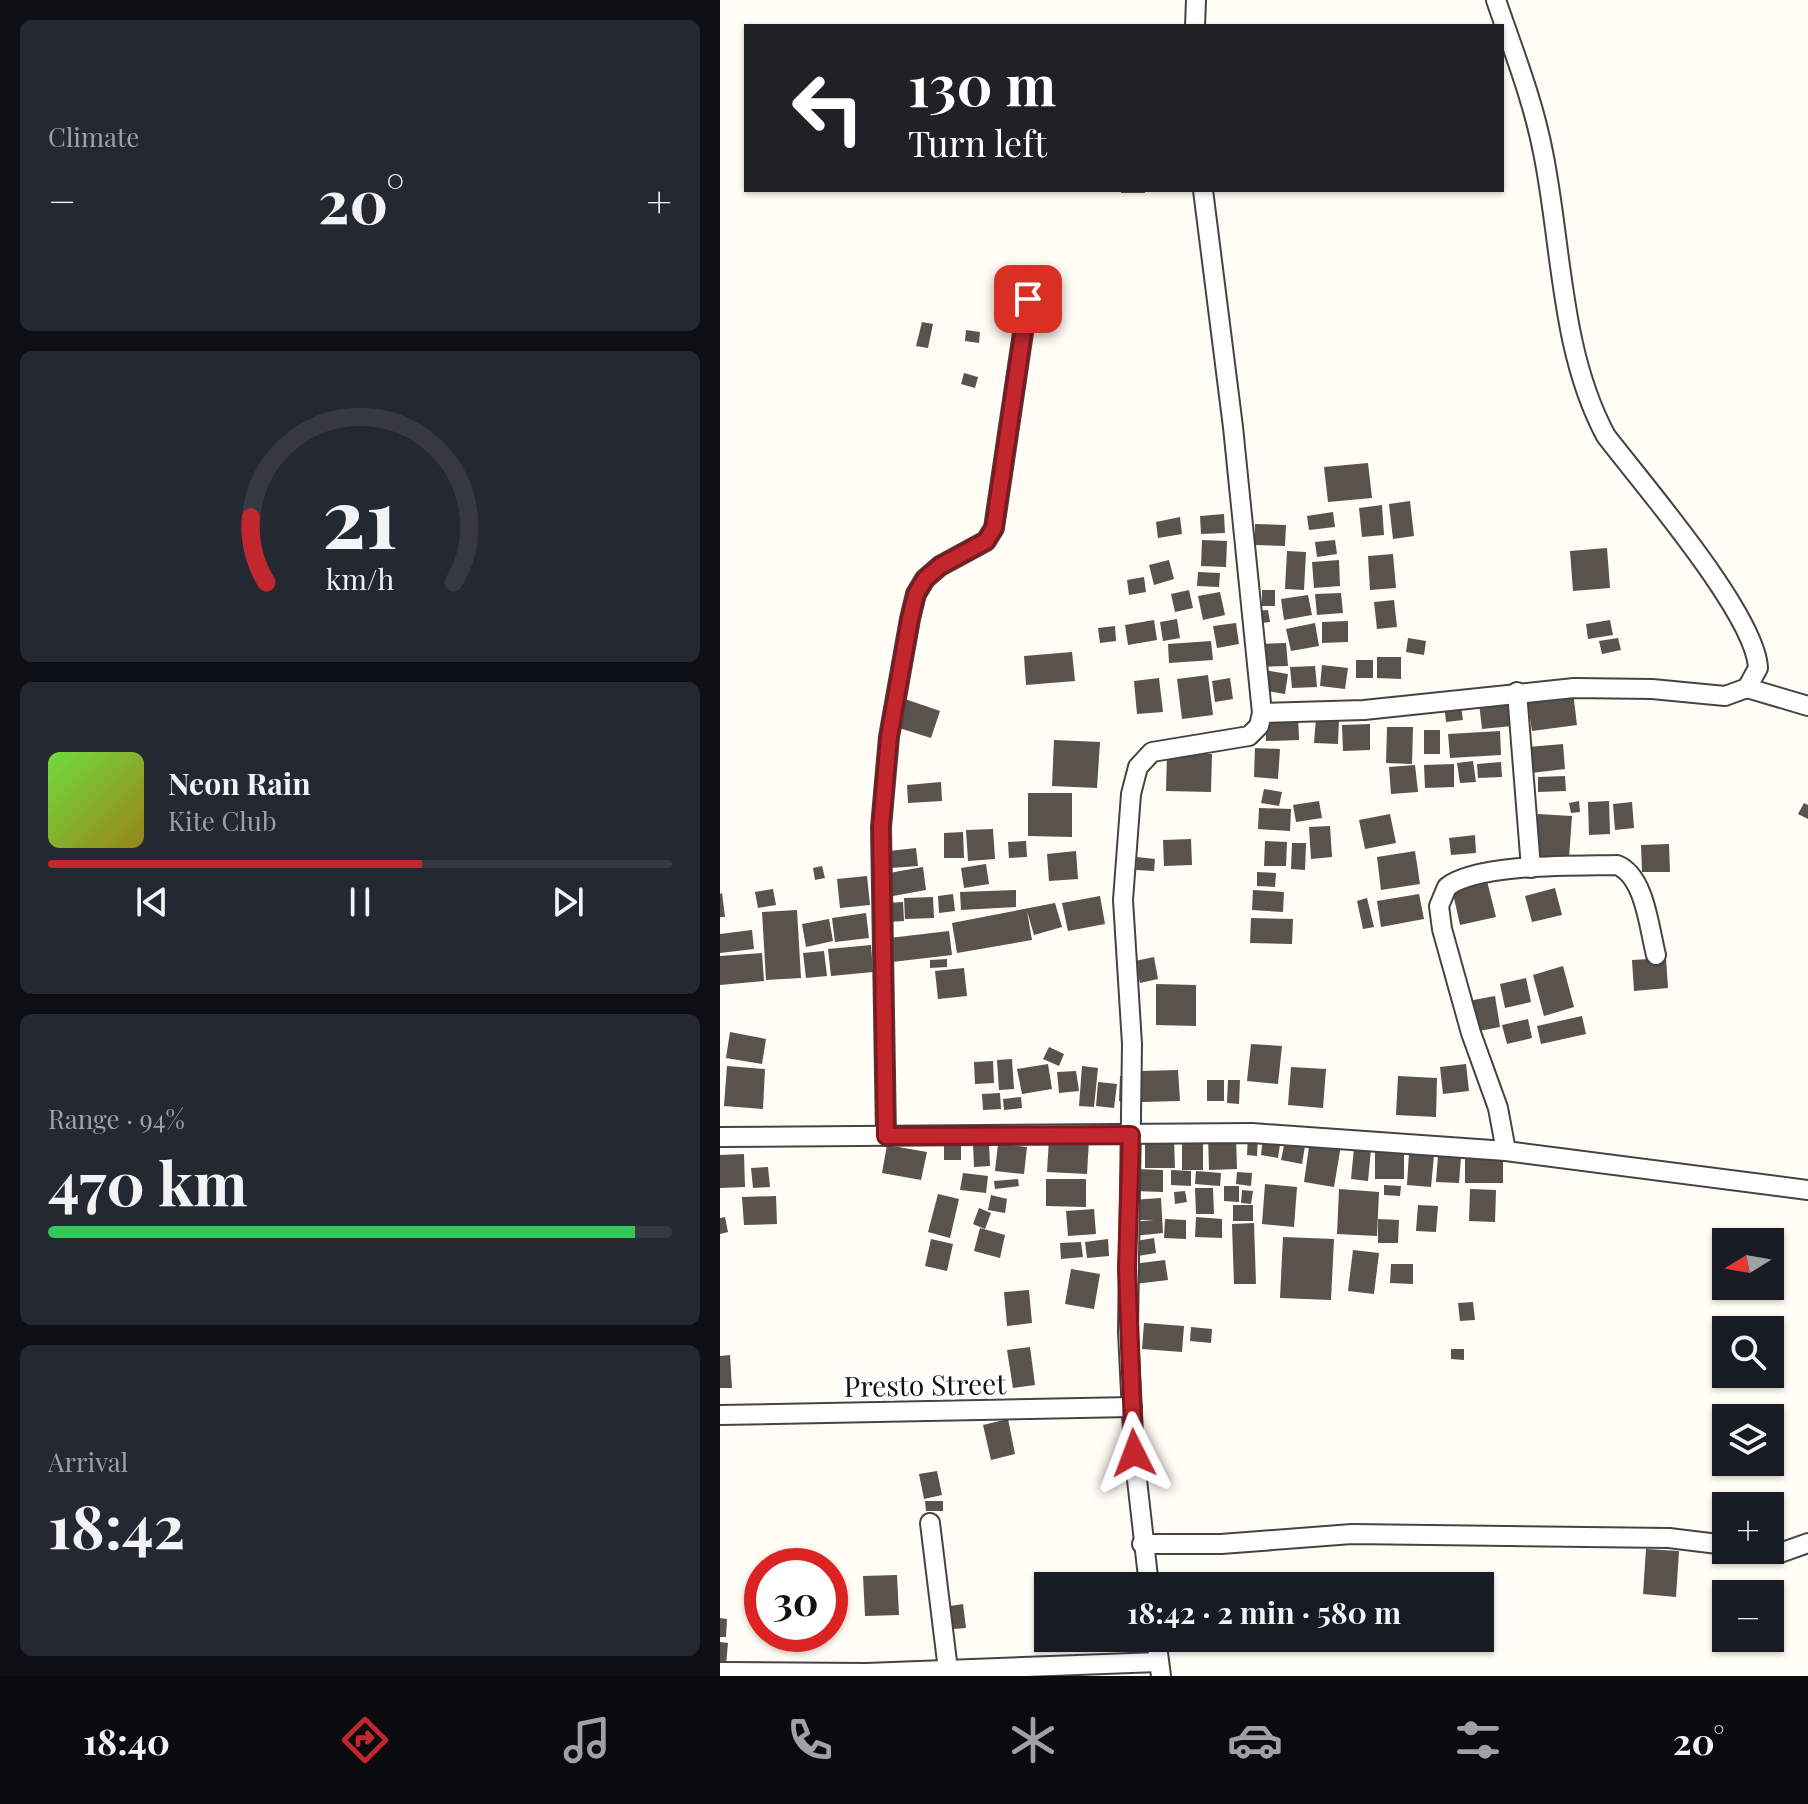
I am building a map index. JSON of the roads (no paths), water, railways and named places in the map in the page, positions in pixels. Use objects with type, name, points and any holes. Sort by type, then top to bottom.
[{"type":"street","points":[[1195,24],[1196,0]]},
{"type":"street","points":[[1496,0],[1503,24]]},
{"type":"street","points":[[1504,26],[1543,151],[1580,374],[1592,410],[1606,436],[1699,557],[1753,643],[1758,668],[1747,688]]},
{"type":"street","points":[[1147,1572],[1132,1407],[1127,1268],[1132,1044],[1123,900],[1133,779],[1144,758],[1152,752],[1249,736],[1259,726],[1262,713],[1233,427],[1203,192]]},
{"type":"street","points":[[886,1136],[881,827],[889,737],[916,594],[940,566],[986,541],[994,528],[1028,299]]},
{"type":"street","points":[[1262,713],[1364,710],[1574,688],[1652,689],[1725,696],[1747,688],[1808,706]]},
{"type":"street","points":[[1517,692],[1531,868]]},
{"type":"street","points":[[1506,1151],[1498,1108],[1471,1033],[1442,929],[1439,906],[1442,895],[1455,881],[1531,868],[1617,865],[1625,868],[1636,881],[1656,955]]},
{"type":"street","points":[[720,1137],[1252,1133],[1506,1151],[1808,1190]]},
{"type":"street","name":"Presto Street","points":[[720,1415],[1132,1407]]},
{"type":"street","points":[[930,1523],[948,1670]]},
{"type":"street","points":[[1142,1544],[1221,1544],[1352,1534],[1669,1538],[1712,1543]]},
{"type":"street","points":[[1784,1552],[1808,1543]]},
{"type":"street","points":[[720,1672],[1159,1669]]}]
